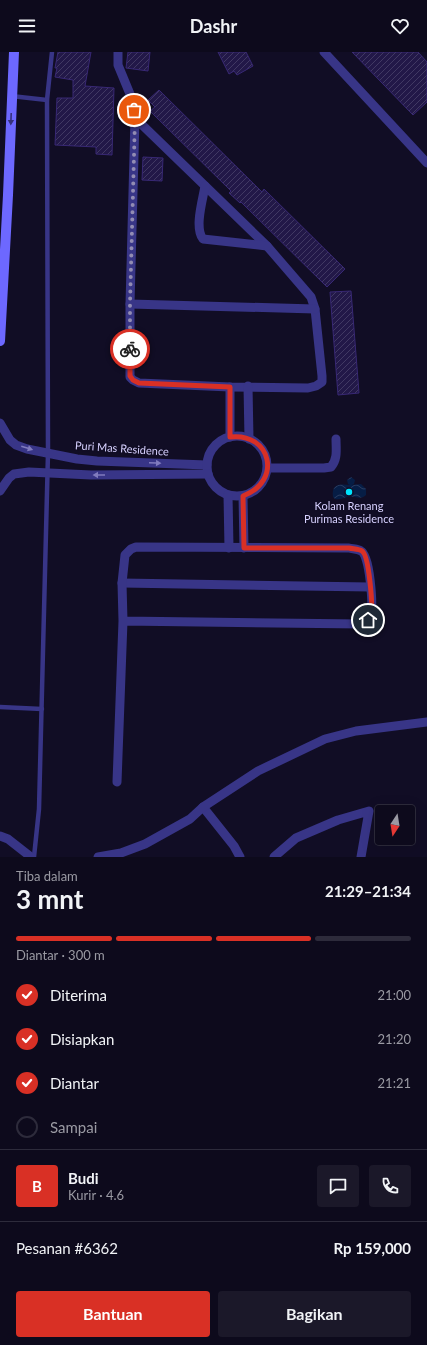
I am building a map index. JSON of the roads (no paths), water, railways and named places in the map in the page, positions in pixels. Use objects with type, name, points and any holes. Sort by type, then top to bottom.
[{"type":"main road","points":[[0,341],[14,52]]},
{"type":"street","points":[[118,52],[118,65],[130,94],[135,118],[130,304],[130,376],[133,380],[139,383],[230,387],[248,386],[308,388],[316,386],[322,382],[315,309],[311,297],[267,246],[135,118]]},
{"type":"street","points":[[324,52],[427,163]]},
{"type":"street","points":[[205,186],[199,221],[200,234],[203,239],[267,246]]},
{"type":"street","points":[[130,304],[315,309]]},
{"type":"street","points":[[248,386],[249,438]]},
{"type":"street","points":[[230,387],[230,437]]},
{"type":"street","name":"Puri Mas Residence","points":[[0,423],[6,434],[16,445],[27,449],[97,461],[207,470]]},
{"type":"street","points":[[236,436],[249,438],[259,446],[266,456],[268,468],[265,478],[260,486],[252,493],[243,496],[228,495],[215,487],[207,470],[208,457],[211,450],[216,444],[230,437],[236,436]]},
{"type":"street","points":[[268,468],[331,467],[335,461],[336,439]]},
{"type":"street","points":[[0,491],[9,478],[14,474],[29,472],[91,475],[207,470]]},
{"type":"street","points":[[228,495],[229,548]]},
{"type":"street","points":[[243,496],[244,548]]},
{"type":"street","points":[[117,782],[122,583],[125,555],[131,548],[349,548],[362,551],[368,561],[371,614],[368,620],[361,624],[122,621]]},
{"type":"street","points":[[122,583],[370,587]]},
{"type":"street","points":[[98,857],[121,853],[145,844],[190,819],[203,807],[258,771],[325,739],[356,731],[427,722]]},
{"type":"street","points":[[203,807],[234,846],[240,857]]},
{"type":"street","points":[[274,857],[296,838],[338,820],[369,811],[361,857]]},
{"type":"street","points":[[0,836],[8,839],[33,857]]},
{"type":"lane","points":[[33,857],[39,809],[48,472],[48,100],[52,52]]},
{"type":"lane","points":[[11,96],[48,100]]},
{"type":"lane","points":[[0,707],[42,709]]},
{"type":"water","name":"Kolam Renang Purimas Residence","points":[[351,477],[355,480],[354,484],[352,485],[361,484],[366,489],[366,495],[361,498],[350,497],[335,499],[333,497],[333,492],[335,487],[337,485],[350,485],[348,484],[347,480]]},
{"type":"place","name":"Kolam Renang Purimas Residence","points":[[349,492]]}]
